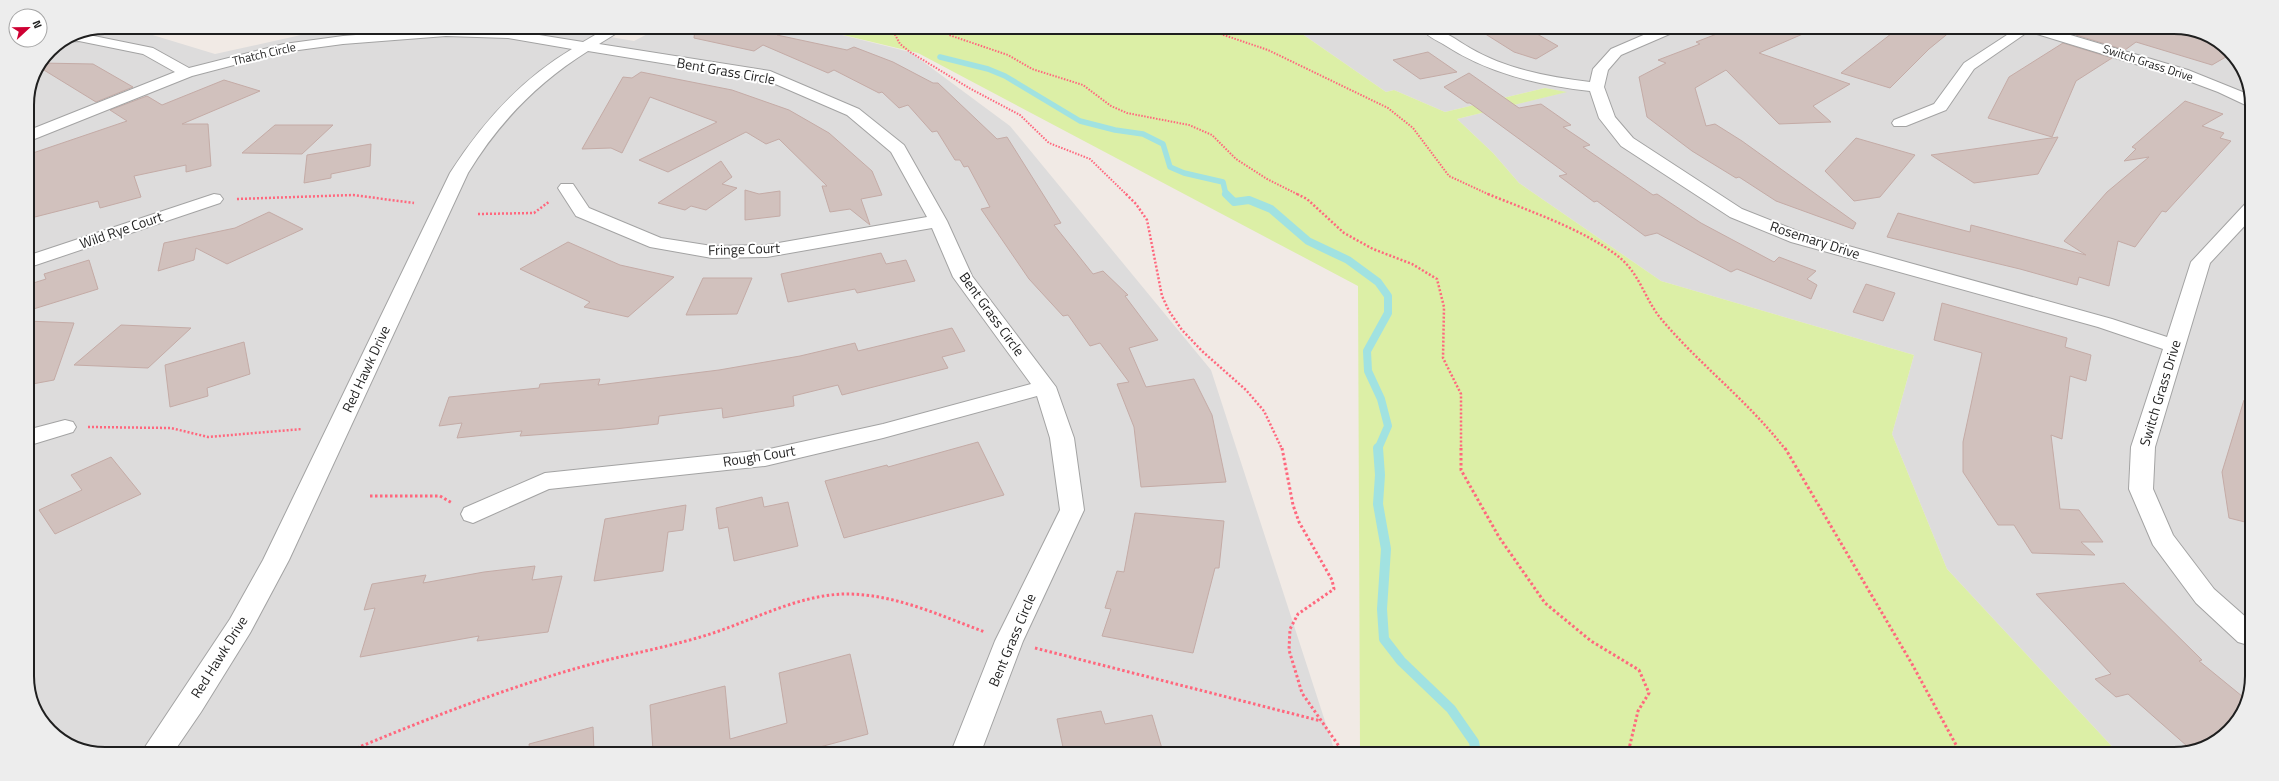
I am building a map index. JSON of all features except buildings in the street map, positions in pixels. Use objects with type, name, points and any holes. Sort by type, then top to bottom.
[{"type":"street","name":"Thatch Circle","points":[[34,134],[187,73],[284,48],[343,40],[424,34]]},
{"type":"street","name":"Thatch Circle","points":[[508,34],[584,47]]},
{"type":"street","name":"Red Hawk Drive","points":[[160,747],[191,704],[231,639],[276,560],[455,180],[473,148],[509,104],[533,83],[584,47],[607,34]]},
{"type":"street","points":[[1437,34],[1484,62],[1514,72],[1560,83],[1596,86],[1601,69],[1616,52],[1658,34]]},
{"type":"street","points":[[1900,123],[1940,107],[1969,66],[2017,34]]},
{"type":"street","name":"Switch Grass Drive","points":[[2053,34],[2131,56],[2244,94]]},
{"type":"street","points":[[82,38],[148,51],[187,73]]},
{"type":"street","name":"Bent Grass Circle","points":[[584,47],[770,76],[853,112],[898,149],[938,221],[963,277],[1045,387],[1062,438],[1072,510],[1009,641],[968,747]]},
{"type":"street","name":"Rosemary Drive","points":[[1596,86],[1607,118],[1626,142],[1736,213],[1798,238],[2105,323],[2174,346]]},
{"type":"street","name":"Fringe Court","points":[[567,188],[582,212],[657,243],[712,252],[781,248],[938,221]]},
{"type":"street","name":"Wild Rye Court","points":[[34,260],[214,199]]},
{"type":"street","name":"Switch Grass Drive","points":[[2245,214],[2201,262],[2143,447],[2141,489],[2162,539],[2205,596],[2245,631]]},
{"type":"street","name":"Rough Court","points":[[472,514],[545,481],[765,458],[883,431],[1045,387]]},
{"type":"street","points":[[34,436],[65,427]]},
{"type":"path","points":[[895,34],[900,44],[910,52],[969,88],[1014,111],[1049,143],[1090,159],[1136,204],[1147,220],[1162,296],[1170,312],[1182,330],[1202,351],[1246,390],[1264,411],[1283,450],[1293,505],[1299,522],[1332,580],[1334,590],[1298,614],[1290,630],[1289,650],[1302,693],[1339,747]]},
{"type":"path","points":[[948,34],[1008,55],[1032,69],[1083,85],[1111,106],[1127,113],[1189,125],[1212,135],[1242,163],[1267,179],[1307,199],[1344,233],[1373,249],[1412,264],[1437,279],[1444,308],[1443,358],[1461,394],[1461,470],[1499,537],[1545,603],[1591,641],[1639,670],[1649,693],[1638,711],[1629,747]]},
{"type":"path","points":[[1222,34],[1258,45],[1385,106],[1418,133],[1428,144],[1440,166],[1449,176],[1591,240],[1620,258],[1632,269],[1640,280],[1646,296],[1660,318],[1678,338],[1768,424],[1787,451],[1912,664],[1957,747]]},
{"type":"path","points":[[478,214],[534,213],[567,188]]},
{"type":"path","points":[[214,199],[269,199],[354,195],[414,203]]},
{"type":"path","points":[[65,427],[171,428],[208,437],[302,429]]},
{"type":"path","points":[[370,496],[440,496],[472,514]]},
{"type":"path","points":[[359,747],[418,722],[514,688],[581,667],[707,636],[818,598],[846,594],[887,598],[1009,641],[1321,722]]},
{"type":"shaded area","points":[[101,34],[149,34],[215,54],[310,34],[593,34],[634,41],[647,34],[838,34],[910,52],[1010,126],[1211,370],[1333,747],[105,747],[91,746],[74,740],[58,729],[49,719],[39,703],[36,694],[34,680],[34,101],[39,78],[52,58],[66,46],[87,36]]},
{"type":"shaded area","points":[[1302,34],[2174,34],[2192,36],[2213,46],[2224,55],[2238,74],[2244,91],[2245,101],[2245,676],[2244,690],[2238,707],[2233,715],[2221,729],[2213,735],[2192,745],[2174,747],[2112,747],[1947,569],[1892,434],[1914,355],[1661,281],[1519,183],[1493,153],[1457,119],[1565,92],[1545,88],[1445,112],[1394,90],[1386,92]]},
{"type":"green space","points":[[839,34],[1302,34],[1386,92],[1394,90],[1445,112],[1545,88],[1567,92],[1457,119],[1493,153],[1519,183],[1661,281],[1914,355],[1892,434],[1947,569],[2112,747],[1360,747],[1358,286],[918,53]]},
{"type":"waterway","points":[[940,57],[988,69],[1005,76],[1080,121],[1115,130],[1143,134],[1163,144],[1170,167],[1184,173],[1223,182],[1226,195]]},
{"type":"waterway","points":[[1226,194],[1234,202],[1249,200],[1271,209],[1308,241],[1348,260],[1378,282],[1388,296],[1388,313],[1367,351],[1368,371],[1381,399],[1388,426],[1378,449]]},
{"type":"waterway","points":[[1378,449],[1380,475],[1378,504],[1386,549],[1382,609],[1384,639],[1401,661],[1451,709],[1474,742],[1475,747]]}]
